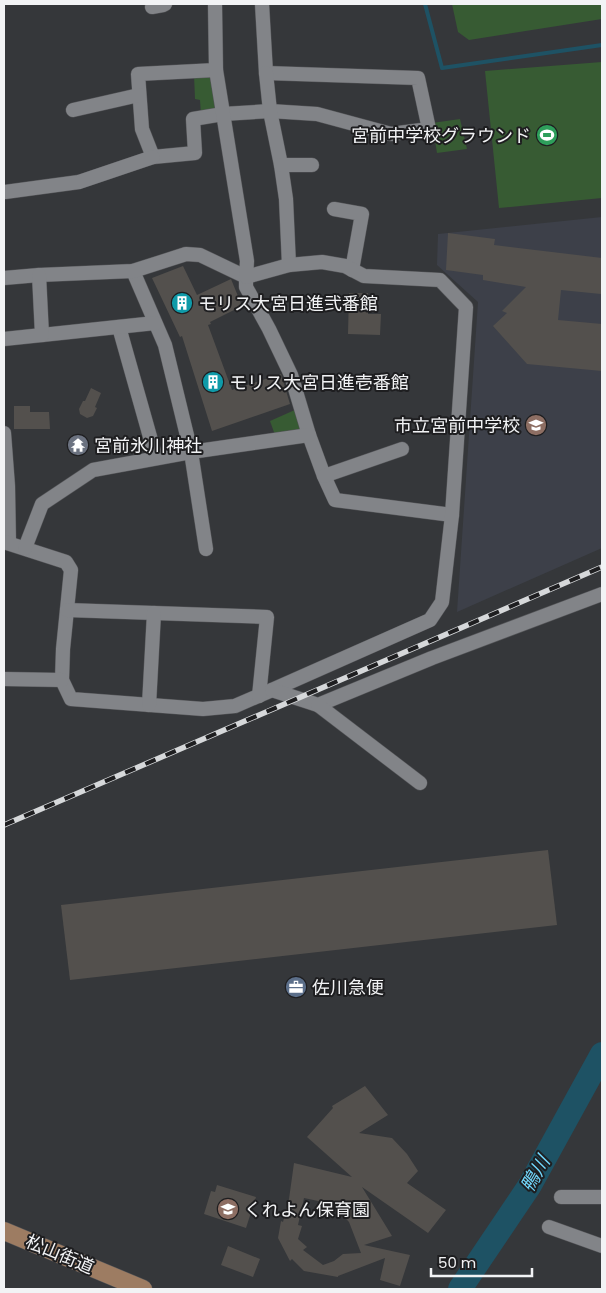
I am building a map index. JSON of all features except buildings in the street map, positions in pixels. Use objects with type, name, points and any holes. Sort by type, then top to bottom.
[{"type":"main road","name":"松山街道","points":[[4,1231],[143,1289]]},
{"type":"street","points":[[215,4],[216,70],[246,261],[246,287],[291,375],[309,435],[335,500],[452,515]]},
{"type":"street","points":[[262,4],[270,111],[286,199],[289,265]]},
{"type":"street","points":[[153,157],[142,129],[138,74],[216,70]]},
{"type":"street","points":[[5,192],[79,182],[153,157],[195,153],[193,119],[223,114],[270,111],[317,114],[391,134],[429,129],[418,78],[266,73]]},
{"type":"street","points":[[73,110],[139,95]]},
{"type":"street","points":[[281,165],[312,165]]},
{"type":"street","points":[[334,209],[362,214],[352,270]]},
{"type":"street","points":[[4,278],[133,271],[186,254],[200,255],[246,277],[289,265],[322,262],[345,266],[364,276],[440,280],[466,307],[452,515],[442,602],[430,620],[235,706],[204,709],[71,699],[62,680],[63,649],[71,570],[66,562],[6,542],[8,486],[4,433]]},
{"type":"street","points":[[133,271],[164,345],[192,452],[206,549]]},
{"type":"street","points":[[39,275],[42,335]]},
{"type":"street","points":[[4,339],[155,323]]},
{"type":"street","points":[[119,327],[156,458]]},
{"type":"street","points":[[25,548],[42,504],[94,470],[192,452],[309,435]]},
{"type":"street","points":[[324,476],[402,449]]},
{"type":"street","points":[[318,705],[432,658],[602,594]]},
{"type":"street","points":[[67,610],[267,617],[266,693]]},
{"type":"street","points":[[149,705],[154,613]]},
{"type":"street","points":[[4,679],[62,680]]},
{"type":"street","points":[[266,693],[318,705],[420,783]]},
{"type":"street","points":[[561,1196],[602,1197]]},
{"type":"street","points":[[549,1227],[602,1246]]},
{"type":"shaded area","name":"市立宮前中学校","points":[[602,217],[602,548],[457,612],[478,302],[437,265],[438,234]]},
{"type":"green space","points":[[452,4],[602,4],[602,19],[469,40],[458,32]]},
{"type":"green space","name":"宮前中学校グラウンド","points":[[602,62],[602,198],[499,208],[485,71]]},
{"type":"green space","points":[[215,73],[219,113],[201,115],[200,100],[195,99],[194,75]]},
{"type":"green space","points":[[460,119],[467,149],[437,153],[432,123]]},
{"type":"green space","points":[[297,409],[303,433],[275,435],[270,421]]},
{"type":"waterway","points":[[425,4],[442,68],[602,45]]},
{"type":"waterway","name":"鴨川","points":[[460,1289],[530,1185],[602,1054]]},
{"type":"railway","points":[[4,825],[602,567]]},
{"type":"place","name":"宮前中学校グラウンド","points":[[547,135]]},
{"type":"place","name":"モリス大宮日進弐番館","points":[[182,303]]},
{"type":"place","name":"モリス大宮日進壱番館","points":[[213,382]]},
{"type":"place","name":"市立宮前中学校","points":[[536,425]]},
{"type":"place","name":"宮前氷川神社","points":[[78,445]]},
{"type":"place","name":"佐川急便","points":[[296,987]]},
{"type":"place","name":"くれよん保育園","points":[[228,1209]]}]
